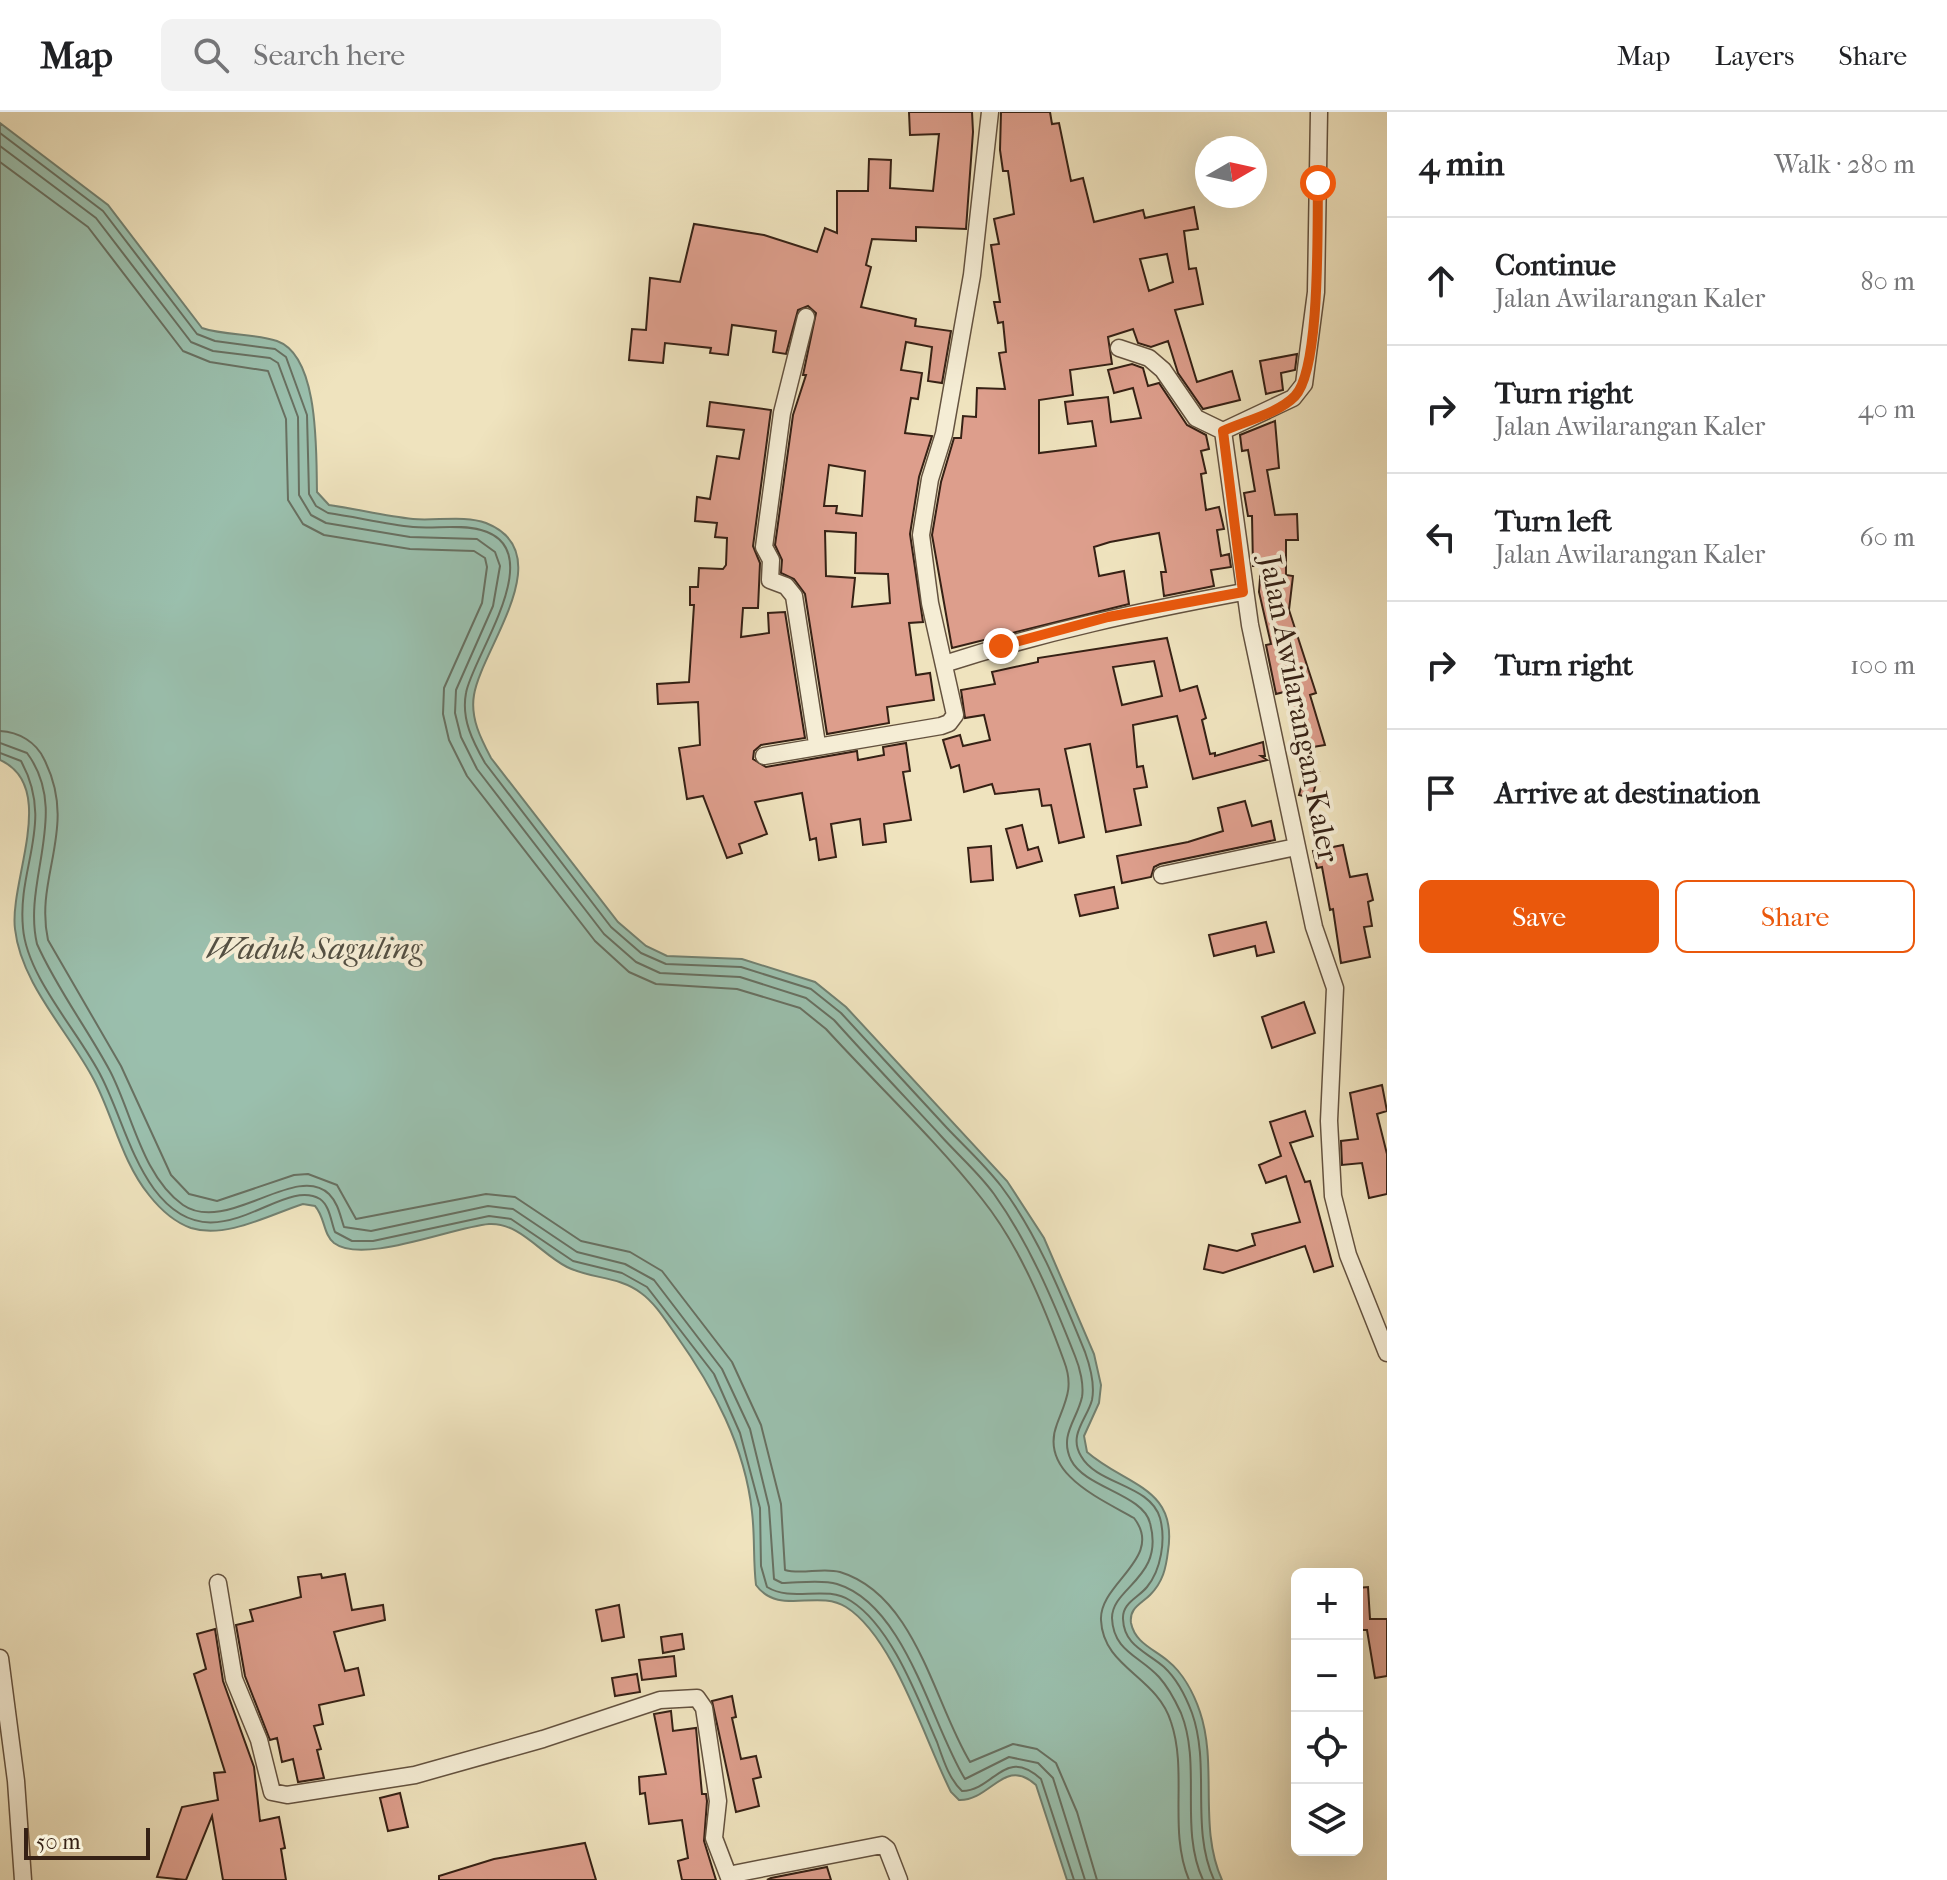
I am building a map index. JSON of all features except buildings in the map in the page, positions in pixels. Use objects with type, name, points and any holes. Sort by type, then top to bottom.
[{"type":"street","points":[[764,756],[817,744],[949,723],[955,715],[930,603],[921,535],[930,479],[944,434],[972,275],[990,112]]},
{"type":"street","points":[[1119,348],[1149,358],[1163,370],[1196,418],[1223,431],[1293,398],[1304,384],[1316,292],[1319,112]]},
{"type":"street","points":[[806,317],[782,413],[764,547],[771,560],[770,580],[786,586],[794,596],[817,744]]},
{"type":"street","name":"Jalan Awilarangan Kaler","points":[[1223,431],[1243,592],[1314,927],[1335,988],[1329,1121],[1333,1196],[1348,1255],[1387,1353]]},
{"type":"street","points":[[944,664],[1036,634],[1243,592]]},
{"type":"street","points":[[1162,875],[1296,847]]},
{"type":"street","points":[[218,1583],[234,1679],[259,1740],[272,1792],[287,1795],[415,1775],[543,1739],[660,1700],[697,1698],[704,1708],[718,1801],[714,1838],[729,1877],[882,1845],[887,1849],[899,1880]]},
{"type":"street","points":[[0,1658],[16,1781],[23,1880]]},
{"type":"water","name":"Waduk Saguling","points":[[0,123],[108,205],[202,328],[268,338],[291,350],[301,366],[313,408],[317,492],[329,505],[413,519],[478,521],[508,537],[517,556],[517,578],[511,603],[474,695],[477,728],[491,758],[618,922],[646,946],[667,956],[742,959],[815,982],[846,1007],[1007,1181],[1044,1238],[1094,1354],[1101,1385],[1099,1403],[1084,1436],[1087,1452],[1146,1490],[1165,1513],[1169,1530],[1165,1569],[1154,1590],[1134,1610],[1131,1623],[1136,1636],[1178,1672],[1200,1712],[1208,1754],[1211,1839],[1222,1880],[1067,1880],[1036,1785],[1025,1777],[1015,1775],[970,1798],[959,1800],[951,1792],[907,1692],[879,1641],[863,1621],[835,1602],[775,1599],[756,1585],[752,1512],[735,1441],[690,1355],[656,1307],[632,1287],[567,1267],[520,1233],[500,1225],[473,1227],[386,1247],[348,1249],[334,1243],[315,1206],[303,1204],[233,1228],[204,1231],[179,1222],[163,1210],[140,1182],[94,1080],[26,969],[15,929],[29,812],[26,791],[17,773],[0,760]]},
{"type":"route","points":[[1001,646],[1036,634],[1108,617],[1243,592],[1223,431],[1293,398],[1304,384],[1316,292],[1318,183]]}]
